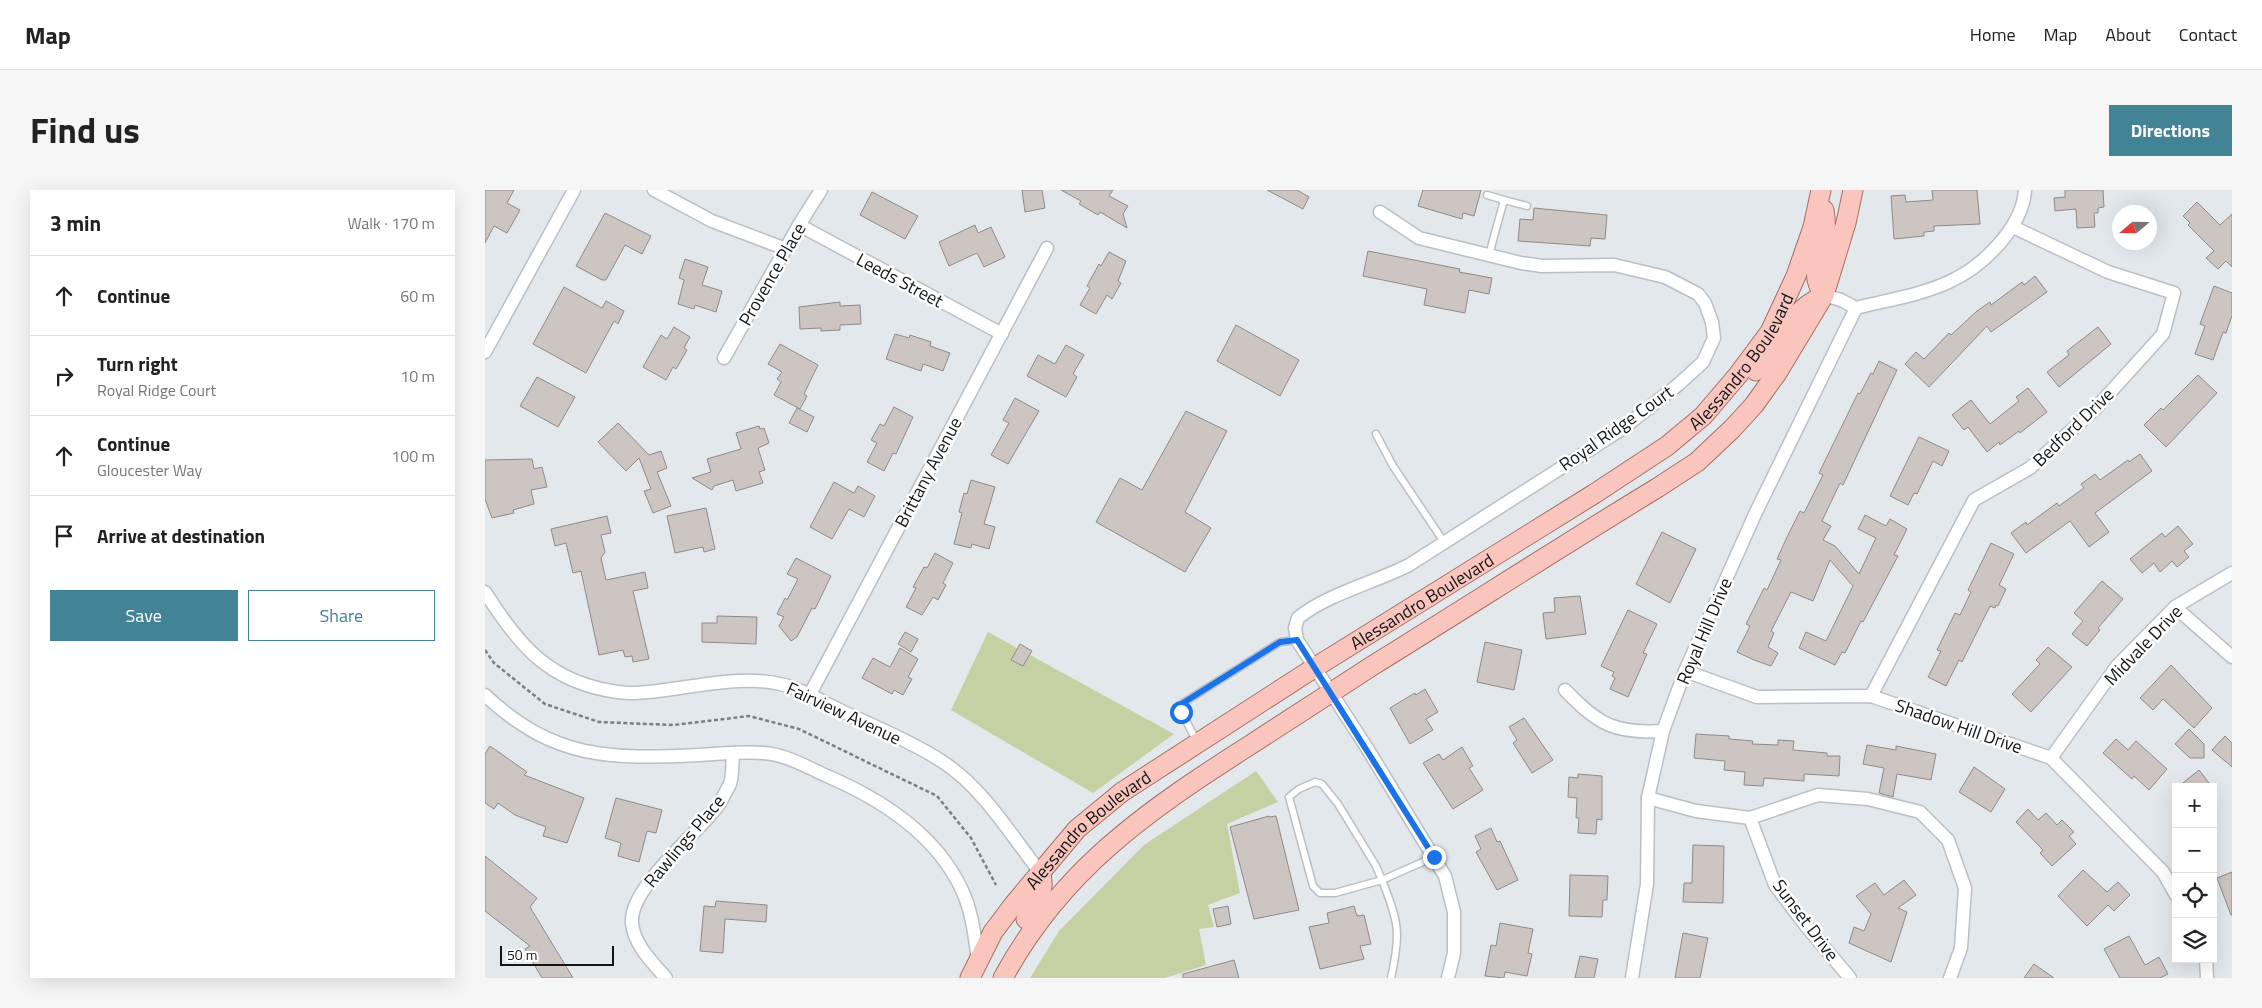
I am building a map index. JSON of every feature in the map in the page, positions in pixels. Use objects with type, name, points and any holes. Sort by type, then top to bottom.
[{"type":"main road","points":[[1716,401],[1739,391],[1776,346],[1792,320],[1808,303],[1825,295],[1818,286],[1815,271],[1825,230],[1822,190]]},
{"type":"main road","name":"Alessandro Boulevard","points":[[970,978],[993,932],[1040,872],[1077,829],[1122,792],[1314,668],[1634,468],[1703,416],[1770,332],[1796,276],[1813,227],[1822,190]]},
{"type":"main road","name":"Alessandro Boulevard","points":[[1002,978],[1039,919],[1061,892],[1109,844],[1159,804],[1697,462],[1754,405],[1787,358],[1825,295],[1846,223],[1853,190]]},
{"type":"main road","points":[[1002,978],[1001,956],[1039,898],[1043,888],[1040,872]]},
{"type":"street","points":[[485,352],[574,190]]},
{"type":"street","points":[[655,190],[712,221],[786,249]]},
{"type":"street","name":"Provence Place","points":[[724,358],[821,190]]},
{"type":"street","points":[[1825,295],[1841,300],[1856,308],[1936,288],[1968,273],[1992,253],[2013,227],[2024,200],[2025,190]]},
{"type":"street","name":"Royal Ridge Court","points":[[1297,640],[1295,628],[1298,618],[1307,610],[1409,565],[1622,429],[1679,384],[1703,362],[1714,338],[1712,322],[1702,298],[1665,276],[1614,265],[1542,266],[1521,263],[1419,238],[1380,212]]},
{"type":"street","name":"Leeds Street","points":[[799,226],[1002,334]]},
{"type":"street","name":"Bedford Drive","points":[[1871,696],[1974,500],[2030,468],[2096,408],[2163,334],[2174,293],[2108,272],[2013,227]]},
{"type":"street","name":"Brittany Avenue","points":[[809,696],[1047,248]]},
{"type":"street","name":"Royal Hill Drive","points":[[1633,978],[1647,884],[1648,798],[1663,731],[1685,671],[1756,512],[1856,308]]},
{"type":"street","name":"Midvale Drive","points":[[2051,758],[2117,666],[2175,608],[2232,573]]},
{"type":"street","name":"Fairview Avenue","points":[[485,592],[506,625],[528,650],[551,669],[579,682],[618,692],[648,692],[744,680],[781,684],[915,746],[943,762],[988,804],[1040,872]]},
{"type":"street","points":[[2175,608],[2232,657]]},
{"type":"street","points":[[1297,640],[1445,876],[1454,912],[1454,953],[1448,978]]},
{"type":"street","name":"Shadow Hill Drive","points":[[1685,671],[1757,697],[1871,696],[2051,758],[2163,872],[2172,888]]},
{"type":"street","points":[[1565,690],[1589,714],[1613,728],[1643,732],[1663,731]]},
{"type":"street","points":[[485,695],[508,717],[557,744],[596,754],[639,758],[764,753],[795,761],[854,788],[887,806],[917,830],[950,868],[965,897],[973,925],[978,960]]},
{"type":"street","name":"Rawlings Place","points":[[666,978],[645,954],[637,939],[632,922],[634,906],[647,884],[717,807],[731,782],[733,753]]},
{"type":"street","points":[[1648,798],[1696,811],[1750,818],[1818,795],[1868,799],[1920,812],[1948,840],[1965,888],[1961,948],[1950,978]]},
{"type":"street","name":"Sunset Drive","points":[[1750,818],[1775,885],[1806,926],[1850,978]]},
{"type":"street","points":[[2205,963],[2207,978]]},
{"type":"lane","points":[[1487,195],[1527,206]]},
{"type":"lane","points":[[1489,255],[1504,200]]},
{"type":"lane","points":[[1376,434],[1393,466],[1444,542]]},
{"type":"lane","points":[[1198,743],[1181,712],[1183,703],[1280,642],[1297,640]]},
{"type":"lane","points":[[1391,978],[1398,937],[1395,914],[1382,880],[1376,866],[1338,804],[1322,784],[1315,782],[1299,789],[1289,797],[1313,886],[1320,893],[1335,893],[1382,880],[1434,857]]},
{"type":"green space","points":[[988,632],[1174,734],[1093,793],[951,710]]},
{"type":"green space","points":[[1256,771],[1278,802],[1227,824],[1240,893],[1208,905],[1214,927],[1199,929],[1206,965],[1165,978],[1030,978],[1059,931],[1144,845]]},
{"type":"building","points":[[485,190],[514,190],[507,203],[520,210],[507,233],[494,226],[485,243]]},
{"type":"building","points":[[1022,190],[1042,190],[1045,208],[1025,212]]},
{"type":"building","points":[[1061,190],[1113,190],[1109,196],[1128,206],[1123,214],[1127,228],[1100,212],[1098,215],[1079,204],[1081,201]]},
{"type":"building","points":[[1267,190],[1297,190],[1309,197],[1303,209]]},
{"type":"building","points":[[1423,190],[1481,190],[1474,216],[1463,213],[1462,219],[1418,206]]},
{"type":"building","points":[[1932,190],[1977,190],[1980,224],[1934,226],[1934,231],[1924,232],[1924,236],[1894,239],[1891,196],[1905,195],[1906,202],[1933,200]]},
{"type":"building","points":[[2065,190],[2103,190],[2104,207],[2098,208],[2098,213],[2094,213],[2095,227],[2077,228],[2076,209],[2055,211],[2054,198],[2065,197]]},
{"type":"building","points":[[872,192],[918,216],[905,239],[860,215]]},
{"type":"building","points":[[2197,202],[2220,225],[2232,214],[2232,267],[2226,261],[2218,269],[2206,258],[2214,251],[2188,225],[2190,223],[2183,216]]},
{"type":"building","points":[[1534,208],[1607,215],[1605,239],[1591,238],[1590,246],[1518,241],[1520,219],[1533,220]]},
{"type":"building","points":[[605,213],[651,236],[642,254],[625,245],[606,280],[602,280],[576,266]]},
{"type":"building","points":[[975,225],[978,233],[991,227],[1005,257],[984,267],[977,253],[949,266],[939,242]]},
{"type":"building","points":[[1368,251],[1460,269],[1459,272],[1492,278],[1489,294],[1469,290],[1465,313],[1424,305],[1427,289],[1363,276]]},
{"type":"building","points":[[1109,252],[1126,261],[1118,281],[1121,283],[1112,299],[1107,295],[1096,314],[1080,305],[1090,288],[1087,286],[1099,264],[1101,266]]},
{"type":"building","points":[[685,259],[708,267],[702,285],[722,291],[716,312],[695,305],[694,309],[678,304],[684,280],[679,278]]},
{"type":"building","points":[[2035,276],[2047,292],[1991,332],[1987,326],[1929,387],[1905,364],[1916,352],[1924,359],[1949,333],[1951,335],[1977,311],[1990,302],[1991,305],[2022,282],[2024,285]]},
{"type":"building","points":[[2214,286],[2232,293],[2232,316],[2226,333],[2223,332],[2213,360],[2195,354],[2205,326],[2200,324]]},
{"type":"building","points":[[564,287],[602,308],[606,301],[624,311],[618,324],[614,321],[586,373],[533,344]]},
{"type":"building","points":[[840,302],[840,306],[860,305],[861,324],[840,325],[840,330],[821,331],[821,328],[800,329],[799,307]]},
{"type":"building","points":[[1236,325],[1299,360],[1280,396],[1217,361]]},
{"type":"building","points":[[674,327],[690,337],[684,348],[687,350],[676,369],[673,367],[666,380],[643,367],[661,335],[667,339]]},
{"type":"building","points":[[2098,327],[2111,344],[2059,387],[2047,372],[2069,355],[2067,351]]},
{"type":"building","points":[[895,334],[909,338],[910,335],[931,342],[930,346],[950,353],[943,371],[923,364],[921,371],[886,359]]},
{"type":"building","points":[[780,344],[818,365],[804,394],[807,396],[800,409],[774,395],[781,382],[777,379],[782,372],[768,364]]},
{"type":"building","points":[[1066,345],[1084,355],[1073,374],[1077,377],[1066,397],[1027,376],[1038,355],[1055,364]]},
{"type":"building","points":[[1879,361],[1897,370],[1843,485],[1840,483],[1822,521],[1831,526],[1823,540],[1835,546],[1859,574],[1876,538],[1858,529],[1865,515],[1886,526],[1890,519],[1907,529],[1894,555],[1898,556],[1863,622],[1861,621],[1845,653],[1842,652],[1835,665],[1799,648],[1806,632],[1826,641],[1853,586],[1830,560],[1813,601],[1791,592],[1771,631],[1774,633],[1768,647],[1778,653],[1771,666],[1754,660],[1737,652],[1750,626],[1746,624],[1764,588],[1767,590],[1781,560],[1777,559],[1800,511],[1804,513],[1823,475],[1819,473],[1858,393],[1860,394]]},
{"type":"building","points":[[2198,375],[2217,393],[2166,447],[2144,425],[2161,408],[2163,410]]},
{"type":"building","points":[[537,377],[575,397],[558,427],[520,406]]},
{"type":"building","points":[[2028,388],[2047,412],[2020,433],[2019,431],[2000,445],[1999,442],[1987,452],[1968,427],[1964,430],[1952,415],[1971,400],[1990,424],[2019,401],[2016,397]]},
{"type":"building","points":[[1015,398],[1039,411],[1008,464],[991,455],[1009,423],[1003,420]]},
{"type":"building","points":[[894,407],[913,417],[896,454],[893,453],[884,471],[867,462],[877,443],[871,440],[880,424],[884,426]]},
{"type":"building","points":[[797,408],[814,417],[807,432],[789,423]]},
{"type":"building","points":[[1186,411],[1227,431],[1185,512],[1211,528],[1185,572],[1096,522],[1120,478],[1142,490]]},
{"type":"building","points":[[618,423],[649,455],[661,451],[667,468],[657,472],[671,506],[653,513],[644,491],[651,489],[639,458],[626,471],[598,442]]},
{"type":"building","points":[[759,426],[760,429],[764,428],[769,443],[758,448],[765,470],[759,472],[763,483],[736,491],[733,480],[714,486],[712,490],[692,478],[711,472],[707,459],[741,449],[736,433]]},
{"type":"building","points":[[1919,437],[1949,451],[1942,466],[1933,461],[1917,494],[1914,493],[1908,505],[1890,496]]},
{"type":"building","points":[[2140,454],[2152,471],[2095,513],[2109,532],[2089,547],[2070,521],[2026,553],[2011,533],[2026,522],[2027,525],[2057,503],[2059,506],[2084,488],[2081,484],[2095,474],[2100,480],[2128,460],[2129,462]]},
{"type":"building","points":[[532,459],[534,469],[542,467],[547,487],[531,490],[534,504],[513,510],[514,513],[492,518],[485,499],[485,460]]},
{"type":"building","points":[[971,480],[995,487],[984,524],[995,527],[989,549],[972,544],[971,548],[954,544],[962,513],[959,512],[964,493],[967,494]]},
{"type":"building","points":[[834,482],[854,493],[858,486],[875,496],[864,517],[849,509],[832,539],[810,527]]},
{"type":"building","points":[[706,508],[715,549],[704,552],[703,547],[675,553],[667,516]]},
{"type":"building","points":[[607,516],[611,533],[601,535],[605,552],[601,558],[606,580],[645,572],[648,588],[633,591],[649,659],[633,662],[632,656],[625,657],[623,650],[599,655],[581,571],[573,573],[566,543],[555,546],[551,529]]},
{"type":"building","points":[[2178,526],[2193,544],[2184,551],[2189,557],[2177,567],[2172,561],[2160,572],[2154,563],[2142,573],[2130,559],[2162,533],[2165,537]]},
{"type":"building","points":[[1662,532],[1696,549],[1670,603],[1636,584]]},
{"type":"building","points":[[1991,543],[2014,554],[1999,585],[2006,589],[1998,606],[1996,605],[1995,608],[1990,606],[1962,662],[1959,660],[1946,686],[1928,677],[1941,651],[1937,650],[1955,613],[1960,615],[1971,592],[1968,590]]},
{"type":"building","points":[[935,553],[953,563],[943,583],[946,585],[938,600],[933,597],[922,615],[906,607],[916,588],[913,587],[924,567],[927,568]]},
{"type":"building","points":[[796,558],[831,576],[815,609],[812,608],[797,637],[791,641],[779,626],[784,617],[777,614],[798,579],[787,574]]},
{"type":"building","points":[[2102,581],[2123,599],[2098,628],[2100,630],[2087,646],[2072,634],[2083,621],[2074,613]]},
{"type":"building","points":[[1580,596],[1586,634],[1546,639],[1543,613],[1555,612],[1554,598]]},
{"type":"building","points":[[1628,610],[1657,624],[1643,653],[1647,654],[1628,697],[1610,689],[1615,678],[1612,676],[1614,672],[1601,666]]},
{"type":"building","points":[[717,616],[757,617],[756,644],[702,642],[702,623],[717,623]]},
{"type":"building","points":[[905,632],[918,639],[911,652],[898,644]]},
{"type":"building","points":[[1485,642],[1522,650],[1514,690],[1477,682]]},
{"type":"building","points":[[1020,644],[1032,651],[1023,666],[1011,660]]},
{"type":"building","points":[[2048,647],[2072,667],[2031,712],[2012,694],[2040,664],[2036,660]]},
{"type":"building","points":[[900,648],[918,659],[908,677],[912,679],[903,695],[894,690],[892,694],[862,678],[873,658],[890,667]]},
{"type":"building","points":[[2171,665],[2212,708],[2194,728],[2163,699],[2153,710],[2140,698]]},
{"type":"building","points":[[1425,689],[1438,712],[1426,719],[1433,730],[1410,744],[1390,708]]},
{"type":"building","points":[[1524,718],[1553,760],[1532,773],[1513,743],[1517,740],[1509,727]]},
{"type":"building","points":[[2189,729],[2204,744],[2204,758],[2190,758],[2175,744]]},
{"type":"building","points":[[1696,734],[1729,736],[1729,739],[1753,741],[1752,744],[1778,745],[1778,740],[1794,741],[1793,750],[1827,753],[1827,756],[1840,756],[1839,776],[1804,774],[1804,781],[1764,778],[1763,786],[1744,785],[1745,772],[1724,770],[1725,761],[1694,758]]},
{"type":"building","points":[[2225,736],[2232,743],[2232,767],[2212,750]]},
{"type":"building","points":[[2116,739],[2128,750],[2136,741],[2167,769],[2149,790],[2134,776],[2132,779],[2103,753]]},
{"type":"building","points":[[1867,745],[1896,750],[1896,746],[1936,754],[1931,780],[1897,774],[1893,797],[1879,793],[1884,768],[1863,764]]},
{"type":"building","points":[[490,746],[527,772],[524,775],[584,798],[567,843],[543,836],[546,827],[515,815],[498,803],[494,809],[485,803],[485,754]]},
{"type":"building","points":[[1462,747],[1473,766],[1469,768],[1483,790],[1453,809],[1423,763],[1439,754],[1443,760]]},
{"type":"building","points":[[1974,767],[2005,789],[1991,812],[1959,792]]},
{"type":"building","points":[[2199,770],[2209,783],[2183,783]]},
{"type":"building","points":[[1578,774],[1602,776],[1602,820],[1597,819],[1596,834],[1578,833],[1579,818],[1576,818],[1577,798],[1568,797],[1569,777],[1578,778]]},
{"type":"building","points":[[616,798],[662,810],[656,833],[647,831],[639,862],[618,856],[621,843],[605,838]]},
{"type":"building","points":[[2028,809],[2038,820],[2046,813],[2057,825],[2062,820],[2074,832],[2069,836],[2076,844],[2052,866],[2040,853],[2043,850],[2016,822]]},
{"type":"building","points":[[1269,816],[1276,816],[1299,910],[1254,919],[1230,827]]},
{"type":"building","points":[[1491,828],[1497,842],[1500,841],[1518,880],[1497,890],[1476,852],[1481,849],[1475,836]]},
{"type":"building","points":[[1693,845],[1724,846],[1723,903],[1683,902],[1684,883],[1692,883]]},
{"type":"building","points":[[485,856],[537,898],[530,907],[573,978],[542,978],[525,949],[530,946],[485,911]]},
{"type":"building","points":[[2083,870],[2107,892],[2118,882],[2130,895],[2114,911],[2108,905],[2087,926],[2058,896]]},
{"type":"building","points":[[2232,872],[2232,915],[2231,915],[2217,878]]},
{"type":"building","points":[[1570,875],[1608,876],[1607,900],[1603,900],[1602,917],[1569,916]]},
{"type":"building","points":[[1904,880],[1916,895],[1898,908],[1907,912],[1891,962],[1849,943],[1854,927],[1864,931],[1871,914],[1856,896],[1875,883],[1884,895]]},
{"type":"building","points":[[716,901],[767,905],[766,922],[725,919],[723,953],[700,951],[704,906],[715,907]]},
{"type":"building","points":[[1228,906],[1231,924],[1217,927],[1213,909]]},
{"type":"building","points":[[1354,906],[1357,916],[1364,915],[1371,944],[1360,946],[1364,959],[1320,969],[1309,927],[1329,923],[1327,913]]},
{"type":"building","points":[[1500,923],[1533,929],[1528,953],[1532,954],[1527,976],[1505,972],[1504,978],[1485,976],[1491,945],[1496,946]]},
{"type":"building","points":[[1683,933],[1708,938],[1700,978],[1675,978]]},
{"type":"building","points":[[2129,936],[2145,965],[2159,957],[2168,974],[2160,978],[2120,978],[2104,949]]},
{"type":"building","points":[[1580,956],[1598,959],[1594,978],[1575,978]]},
{"type":"building","points":[[1234,960],[1239,978],[1183,978],[1183,974]]},
{"type":"building","points":[[2034,964],[2054,978],[2024,978]]},
{"type":"route","points":[[1181,712],[1183,703],[1280,642],[1297,640],[1367,748],[1434,857]]}]
